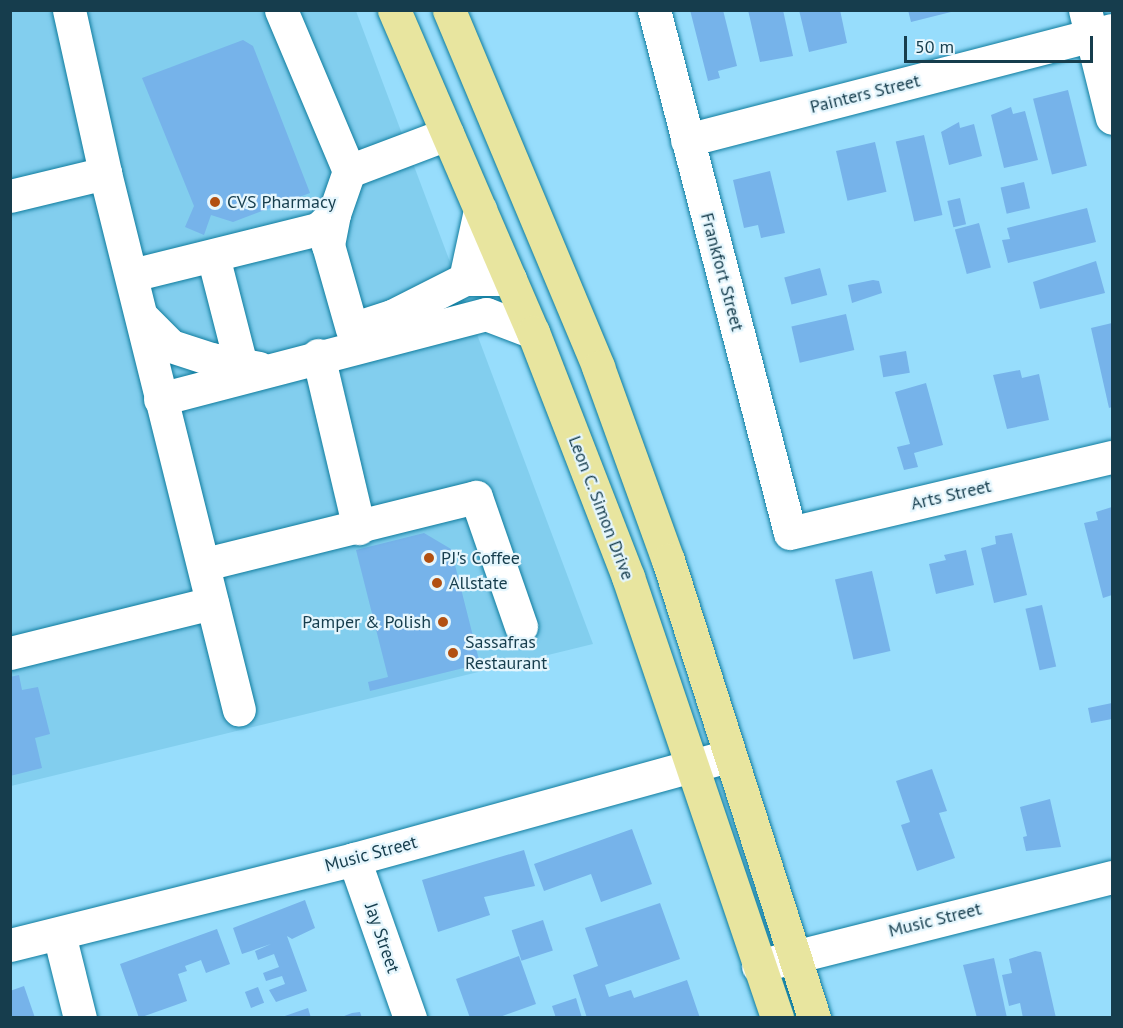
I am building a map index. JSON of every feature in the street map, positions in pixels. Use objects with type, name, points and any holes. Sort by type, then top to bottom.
[{"type":"main road","name":"Leon C. Simon Drive","points":[[394,10],[533,332],[628,577],[690,766],[777,1017]]},
{"type":"main road","points":[[449,10],[616,416],[668,560],[791,955],[814,1017]]},
{"type":"main road","points":[[527,197],[510,279],[532,286],[562,327],[616,416]]},
{"type":"main road","points":[[628,577],[668,560]]},
{"type":"street","points":[[69,10],[105,172],[132,275],[160,399],[205,564],[212,603],[239,710]]},
{"type":"street","points":[[281,10],[349,171],[334,214],[328,245],[352,329]]},
{"type":"street","name":"Frankfort Street","points":[[654,10],[790,533]]},
{"type":"street","points":[[1096,26],[1113,118]]},
{"type":"street","name":"Painters Street","points":[[687,140],[1096,26]]},
{"type":"street","points":[[349,171],[447,134]]},
{"type":"street","points":[[10,196],[105,172]]},
{"type":"street","points":[[465,279],[480,210]]},
{"type":"street","points":[[132,275],[318,229],[334,214]]},
{"type":"street","points":[[213,256],[254,367]]},
{"type":"street","points":[[318,355],[352,329],[392,316],[465,279],[510,279]]},
{"type":"street","points":[[486,314],[510,279]]},
{"type":"street","points":[[160,399],[254,367],[318,355],[486,314],[533,332]]},
{"type":"street","points":[[142,317],[171,346],[254,367]]},
{"type":"street","points":[[318,355],[359,528]]},
{"type":"street","name":"Arts Street","points":[[790,533],[1113,457]]},
{"type":"street","points":[[205,564],[359,528],[476,497],[521,626]]},
{"type":"street","points":[[11,650],[212,603]]},
{"type":"street","name":"Music Street","points":[[10,945],[354,859],[729,756]]},
{"type":"street","name":"Jay Street","points":[[354,859],[410,1017]]},
{"type":"street","name":"Music Street","points":[[758,966],[791,955],[1113,877]]},
{"type":"street","points":[[59,933],[80,1017]]},
{"type":"shaded area","points":[[10,11],[356,11],[593,644],[11,786]]},
{"type":"building","points":[[690,10],[723,10],[737,66],[718,71],[720,78],[708,81]]},
{"type":"building","points":[[748,10],[783,10],[793,56],[760,62]]},
{"type":"building","points":[[799,10],[840,10],[847,43],[809,52]]},
{"type":"building","points":[[908,10],[955,10],[955,11],[911,22]]},
{"type":"building","name":"CVS Pharmacy","points":[[243,40],[253,46],[310,193],[233,222],[211,215],[204,235],[185,227],[194,206],[142,78]]},
{"type":"building","points":[[1068,90],[1087,166],[1052,174],[1033,99]]},
{"type":"building","points":[[1011,107],[1013,114],[1025,111],[1038,160],[1004,168],[991,115]]},
{"type":"building","points":[[959,122],[960,128],[974,124],[982,156],[949,165],[941,132]]},
{"type":"building","points":[[924,135],[942,215],[914,221],[896,142]]},
{"type":"building","points":[[875,142],[886,192],[847,201],[836,151]]},
{"type":"building","points":[[770,171],[785,233],[761,238],[758,225],[744,228],[733,180]]},
{"type":"building","points":[[1024,182],[1030,208],[1007,214],[1001,187]]},
{"type":"building","points":[[960,198],[966,224],[953,227],[947,201]]},
{"type":"building","points":[[1087,208],[1096,242],[1008,263],[1002,240],[1010,239],[1007,228]]},
{"type":"building","points":[[979,223],[991,267],[967,274],[955,229]]},
{"type":"building","points":[[1096,261],[1105,293],[1040,309],[1033,282]]},
{"type":"building","points":[[820,268],[827,295],[792,305],[784,278]]},
{"type":"building","points":[[879,281],[882,293],[852,303],[848,285]]},
{"type":"building","points":[[846,314],[854,350],[800,363],[791,327]]},
{"type":"building","points":[[1112,323],[1112,407],[1109,408],[1091,328]]},
{"type":"building","points":[[906,351],[910,373],[883,377],[879,356]]},
{"type":"building","points":[[1020,370],[1022,378],[1039,374],[1049,420],[1007,429],[993,375]]},
{"type":"building","points":[[926,383],[943,445],[914,453],[918,467],[904,470],[897,447],[910,444],[895,392]]},
{"type":"building","points":[[1112,507],[1112,595],[1103,598],[1084,523],[1098,520],[1096,512]]},
{"type":"building","points":[[424,533],[451,549],[480,664],[370,691],[368,682],[388,677],[356,550]]},
{"type":"building","points":[[1012,533],[1027,595],[994,603],[981,548],[996,544],[995,536]]},
{"type":"building","points":[[966,550],[974,585],[936,594],[929,564],[946,560],[944,555]]},
{"type":"building","points":[[872,571],[890,651],[853,659],[835,580]]},
{"type":"building","points":[[1042,605],[1056,666],[1040,670],[1025,609]]},
{"type":"building","points":[[19,675],[22,690],[38,687],[50,734],[35,738],[42,768],[10,776],[10,677]]},
{"type":"building","points":[[1112,703],[1112,719],[1091,723],[1088,708]]},
{"type":"building","points":[[932,769],[947,811],[939,813],[955,858],[917,871],[901,825],[910,822],[896,781]]},
{"type":"building","points":[[1050,799],[1061,847],[1026,851],[1023,837],[1027,836],[1020,807]]},
{"type":"building","points":[[632,829],[652,884],[601,902],[591,874],[544,891],[534,864]]},
{"type":"building","points":[[524,850],[535,886],[484,897],[490,915],[438,932],[422,880]]},
{"type":"building","points":[[305,900],[315,928],[292,939],[287,936],[307,991],[276,1002],[269,990],[285,984],[282,976],[266,981],[263,973],[279,967],[274,954],[258,960],[255,951],[271,944],[242,954],[233,928]]},
{"type":"building","points":[[660,903],[680,959],[605,985],[609,997],[631,990],[634,998],[687,980],[700,1018],[587,1018],[573,975],[598,966],[585,928]]},
{"type":"building","points":[[543,920],[553,950],[522,961],[512,930]]},
{"type":"building","points":[[217,929],[230,964],[206,973],[201,960],[185,966],[187,971],[178,974],[187,1001],[139,1018],[120,964]]},
{"type":"building","points":[[1035,951],[1041,952],[1056,1018],[1023,1018],[1020,1003],[1009,1006],[1002,975],[1012,973],[1009,959]]},
{"type":"building","points":[[519,956],[536,1004],[497,1018],[470,1018],[456,979]]},
{"type":"building","points":[[994,958],[1007,1018],[977,1018],[963,965]]},
{"type":"building","points":[[24,986],[35,1018],[10,1018],[10,991]]},
{"type":"building","points":[[258,987],[264,1003],[251,1008],[245,992]]},
{"type":"building","points":[[576,998],[582,1018],[556,1018],[552,1006]]},
{"type":"building","points":[[308,1008],[311,1018],[282,1018],[282,1017]]},
{"type":"building","points":[[360,1012],[362,1018],[339,1018],[352,1013]]},
{"type":"place","name":"CVS Pharmacy","points":[[215,202]]},
{"type":"place","name":"PJ's Coffee","points":[[429,558]]},
{"type":"place","name":"Allstate","points":[[437,583]]},
{"type":"place","name":"Pamper & Polish","points":[[443,622]]},
{"type":"place","name":"Sassafras Restaurant","points":[[453,653]]}]
